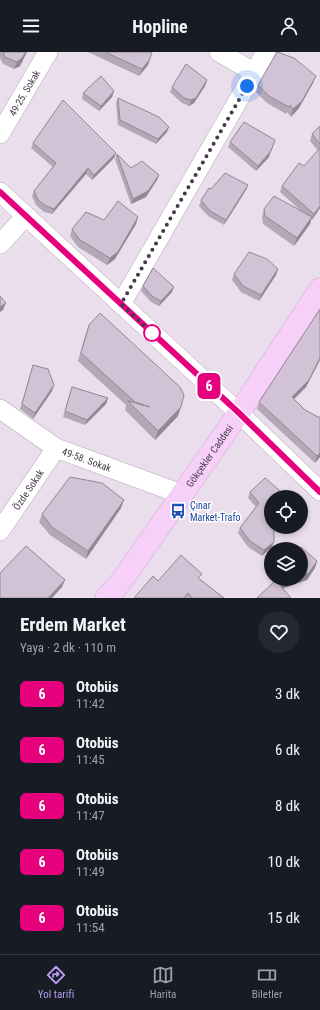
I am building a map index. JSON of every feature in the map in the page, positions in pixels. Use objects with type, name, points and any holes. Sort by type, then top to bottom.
[{"type":"main road","name":"Gökçekler Caddesi","points":[[106,598],[120,583],[239,413],[320,288]]},
{"type":"street","name":"49-25. Sokak","points":[[0,134],[48,52]]},
{"type":"street","points":[[219,52],[255,73]]},
{"type":"street","points":[[121,304],[266,52]]},
{"type":"street","points":[[0,192],[319,489]]},
{"type":"street","points":[[0,244],[26,216]]},
{"type":"street","name":"49-58. Sokak","points":[[0,409],[56,448],[181,494]]},
{"type":"street","name":"Özde Sokak","points":[[0,531],[56,448]]},
{"type":"shaded area","points":[[0,52],[320,52],[320,598],[0,598]]},
{"type":"building","points":[[3,52],[26,52],[17,62],[5,57]]},
{"type":"building","points":[[105,52],[152,52],[150,59],[142,69]]},
{"type":"building","points":[[277,52],[294,58],[316,76],[302,101],[293,109],[290,105],[289,107],[269,96],[258,85]]},
{"type":"building","points":[[186,64],[207,80],[196,98],[191,100],[184,98],[172,87]]},
{"type":"building","points":[[101,76],[114,91],[101,106],[83,93]]},
{"type":"building","points":[[118,98],[159,117],[169,127],[158,139],[120,120]]},
{"type":"building","points":[[63,100],[116,153],[94,175],[88,168],[54,209],[46,206],[38,200],[34,191],[56,163],[33,143]]},
{"type":"building","points":[[244,122],[275,140],[271,151],[258,166],[230,142]]},
{"type":"building","points":[[320,126],[320,144],[312,134]]},
{"type":"building","points":[[320,148],[320,206],[314,214],[282,186],[299,163],[304,166]]},
{"type":"building","points":[[117,154],[131,168],[142,161],[159,175],[148,191],[133,199]]},
{"type":"building","points":[[225,173],[248,185],[226,220],[210,211],[201,200],[209,188],[211,189]]},
{"type":"building","points":[[274,196],[312,217],[297,238],[265,216],[264,209]]},
{"type":"building","points":[[118,201],[138,217],[118,252],[110,258],[80,240],[72,229],[86,212],[104,220]]},
{"type":"building","points":[[249,252],[267,259],[278,269],[261,295],[243,286],[234,274]]},
{"type":"building","points":[[153,268],[174,287],[161,301],[153,297],[143,286]]},
{"type":"building","points":[[0,296],[6,303],[0,307]]},
{"type":"building","points":[[320,309],[320,358],[309,380],[292,397],[305,410],[320,417],[320,453],[317,456],[259,402]]},
{"type":"building","points":[[100,313],[180,387],[184,395],[181,407],[158,431],[128,401],[150,407],[135,402],[81,353],[89,325]]},
{"type":"building","points":[[33,365],[48,369],[54,385],[35,413],[22,404]]},
{"type":"building","points":[[72,387],[108,398],[87,420],[65,411]]},
{"type":"building","points":[[70,477],[102,483],[124,500],[88,551],[53,528],[42,514]]},
{"type":"building","points":[[265,478],[279,490],[264,490],[264,534],[274,534],[274,542],[264,542],[264,550],[250,541],[240,528],[259,503],[250,492]]},
{"type":"building","points":[[26,546],[65,580],[48,598],[0,598],[0,573]]},
{"type":"building","points":[[308,553],[317,561],[308,573]]},
{"type":"building","points":[[181,555],[202,574],[198,578],[224,598],[192,598],[188,593],[184,598],[134,598],[153,576],[158,581]]},
{"type":"building","points":[[270,586],[281,586],[291,598],[257,598]]},
{"type":"bus line","name":"6","points":[[0,192],[239,413],[320,492]]},
{"type":"place","name":"Çınar Market-Trafo","points":[[178,511]]},
{"type":"route","points":[[152,333],[153,334],[121,304],[247,86]]}]
